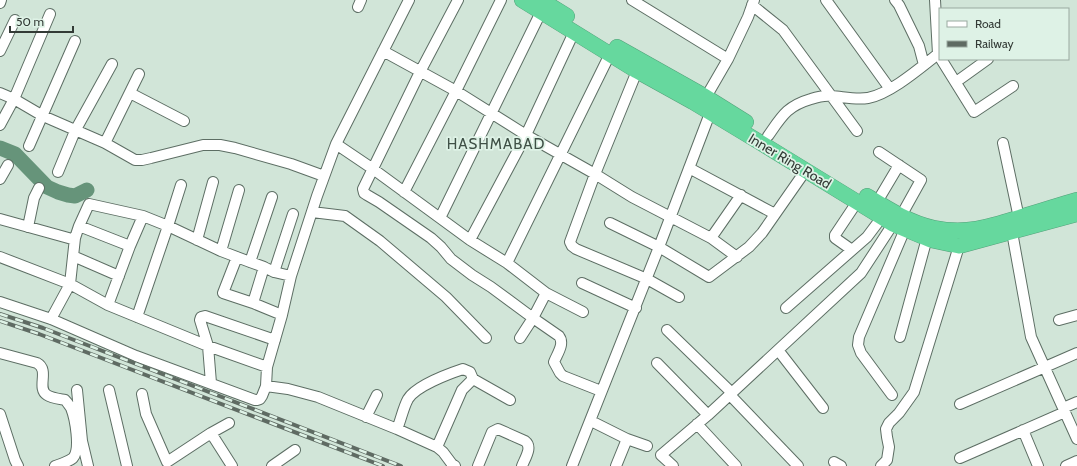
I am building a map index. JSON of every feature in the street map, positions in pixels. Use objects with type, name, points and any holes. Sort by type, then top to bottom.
[{"type":"highway","name":"Inner Ring Road","points":[[522,0],[541,6],[617,47],[710,104],[768,136],[877,202],[895,221],[913,221],[933,228],[960,231],[972,230],[1019,218],[1077,200]]},
{"type":"highway","name":"Inner Ring Road","points":[[541,6],[574,32],[637,71],[710,104],[806,170],[857,202],[927,238],[942,243],[959,246],[1077,214]]},
{"type":"street","points":[[0,302],[51,319],[136,356],[258,400],[262,396],[266,386],[268,367],[291,276],[336,144],[409,0]]},
{"type":"street","points":[[458,0],[420,72],[373,169],[364,189],[364,193],[431,238],[456,263],[559,336],[562,344],[554,362],[560,373],[563,376],[601,392]]},
{"type":"street","points":[[404,192],[501,0]]},
{"type":"street","points":[[632,0],[728,59]]},
{"type":"street","points":[[826,0],[890,89]]},
{"type":"street","points":[[894,0],[899,5],[919,46],[924,65]]},
{"type":"street","points":[[935,0],[939,46]]},
{"type":"street","points":[[572,466],[660,247],[689,168],[710,104],[728,59],[748,17],[753,2],[783,30],[857,131]]},
{"type":"street","points":[[440,218],[492,114],[541,6]]},
{"type":"street","points":[[0,125],[14,99],[50,14]]},
{"type":"street","points":[[0,51],[15,20]]},
{"type":"street","points":[[470,240],[526,135],[574,32]]},
{"type":"street","points":[[29,146],[76,41]]},
{"type":"street","points":[[383,51],[456,91],[526,135],[632,197],[711,238],[737,257]]},
{"type":"street","points":[[507,263],[610,54]]},
{"type":"street","points":[[768,136],[785,113],[800,102],[830,96],[854,99],[868,98],[890,89],[924,65],[939,58]]},
{"type":"street","points":[[942,60],[974,112],[1013,86]]},
{"type":"street","points":[[956,82],[987,60]]},
{"type":"street","points":[[58,172],[75,130],[112,64]]},
{"type":"street","points":[[637,71],[570,240],[571,244],[576,249],[647,279],[678,297]]},
{"type":"street","points":[[105,143],[138,74]]},
{"type":"street","points":[[0,93],[14,99],[43,116],[105,143],[135,160],[142,160],[203,145],[220,145],[291,164],[324,176]]},
{"type":"street","points":[[130,93],[184,121]]},
{"type":"street","points":[[1003,143],[1019,218]]},
{"type":"street","points":[[336,144],[373,169],[470,240],[507,263],[546,293],[583,312]]},
{"type":"street","points":[[673,466],[661,455],[708,415],[861,273],[921,180],[879,152]]},
{"type":"street","points":[[0,179],[8,165]]},
{"type":"street","points":[[877,202],[899,165]]},
{"type":"street","points":[[689,168],[775,214]]},
{"type":"street","points":[[610,224],[660,247],[708,277],[711,277],[749,247],[762,233],[806,170]]},
{"type":"street","points":[[197,240],[213,182]]},
{"type":"street","points":[[138,317],[181,184]]},
{"type":"street","points":[[28,227],[34,198],[39,188]]},
{"type":"street","points":[[221,251],[238,190]]},
{"type":"street","points":[[711,238],[741,195]]},
{"type":"street","points":[[250,262],[272,197]]},
{"type":"street","points":[[852,250],[835,238],[835,234],[857,202]]},
{"type":"street","points":[[51,319],[70,284],[75,238],[88,204],[143,216],[221,251],[274,272],[291,276]]},
{"type":"street","points":[[312,212],[345,216],[374,237],[446,297],[486,338]]},
{"type":"street","points":[[274,272],[293,214]]},
{"type":"street","points":[[108,305],[143,216]]},
{"type":"street","points":[[0,219],[72,239],[75,238]]},
{"type":"street","points":[[786,308],[867,237],[895,221]]},
{"type":"street","points":[[892,394],[861,353],[858,345],[859,337],[895,221]]},
{"type":"street","points":[[79,226],[130,246]]},
{"type":"street","points":[[1012,232],[1031,337],[1077,439]]},
{"type":"street","points":[[900,337],[927,238]]},
{"type":"street","points":[[881,466],[887,460],[889,448],[886,429],[889,423],[899,413],[914,392],[959,246]]},
{"type":"street","points":[[74,256],[119,276]]},
{"type":"street","points":[[0,257],[70,284],[108,305],[208,346],[268,367]]},
{"type":"street","points":[[237,257],[223,293],[282,315]]},
{"type":"street","points":[[253,303],[264,267]]},
{"type":"street","points":[[582,283],[636,308]]},
{"type":"street","points":[[520,338],[533,318],[546,293]]},
{"type":"street","points":[[1059,320],[1077,315]]},
{"type":"street","points":[[210,383],[208,346],[200,320],[203,316],[275,340]]},
{"type":"street","points":[[667,330],[731,394],[798,466]]},
{"type":"street","points":[[778,350],[823,408]]},
{"type":"street","points":[[0,353],[41,365],[43,370],[44,392],[47,396],[65,400],[71,408],[77,438],[76,452],[74,457],[55,466]]},
{"type":"street","points":[[960,404],[1077,353]]},
{"type":"street","points":[[657,363],[708,415]]},
{"type":"street","points":[[398,430],[410,396],[417,390],[438,378],[463,369],[470,372],[473,379],[510,400]]},
{"type":"street","points":[[437,447],[462,390],[473,379]]},
{"type":"street","points":[[266,386],[288,389],[318,397],[398,430],[437,447],[444,452],[455,466]]},
{"type":"street","points":[[77,390],[82,441],[88,466]]},
{"type":"street","points":[[109,390],[127,466]]},
{"type":"street","points":[[142,394],[146,414],[166,465],[229,423]]},
{"type":"street","points":[[366,417],[377,395]]},
{"type":"street","points":[[960,458],[1023,430],[1077,402]]},
{"type":"street","points":[[0,414],[14,460],[18,466]]},
{"type":"street","points":[[591,421],[627,439],[647,446]]},
{"type":"street","points":[[697,424],[736,466]]},
{"type":"street","points":[[478,466],[492,432],[498,429],[528,443],[529,448],[522,466]]},
{"type":"street","points":[[1023,430],[1038,466]]},
{"type":"street","points":[[211,434],[232,466]]},
{"type":"street","points":[[616,466],[627,439]]},
{"type":"street","points":[[272,466],[295,450]]},
{"type":"street","points":[[1066,466],[1077,461]]},
{"type":"waterway","points":[[0,148],[15,154],[47,187],[58,192],[75,196],[87,190]]},
{"type":"railway","points":[[0,314],[43,328],[401,466]]},
{"type":"railway","points":[[0,321],[39,334],[383,466]]},
{"type":"district","name":"HASHMABAD","points":[[496,144]]}]
